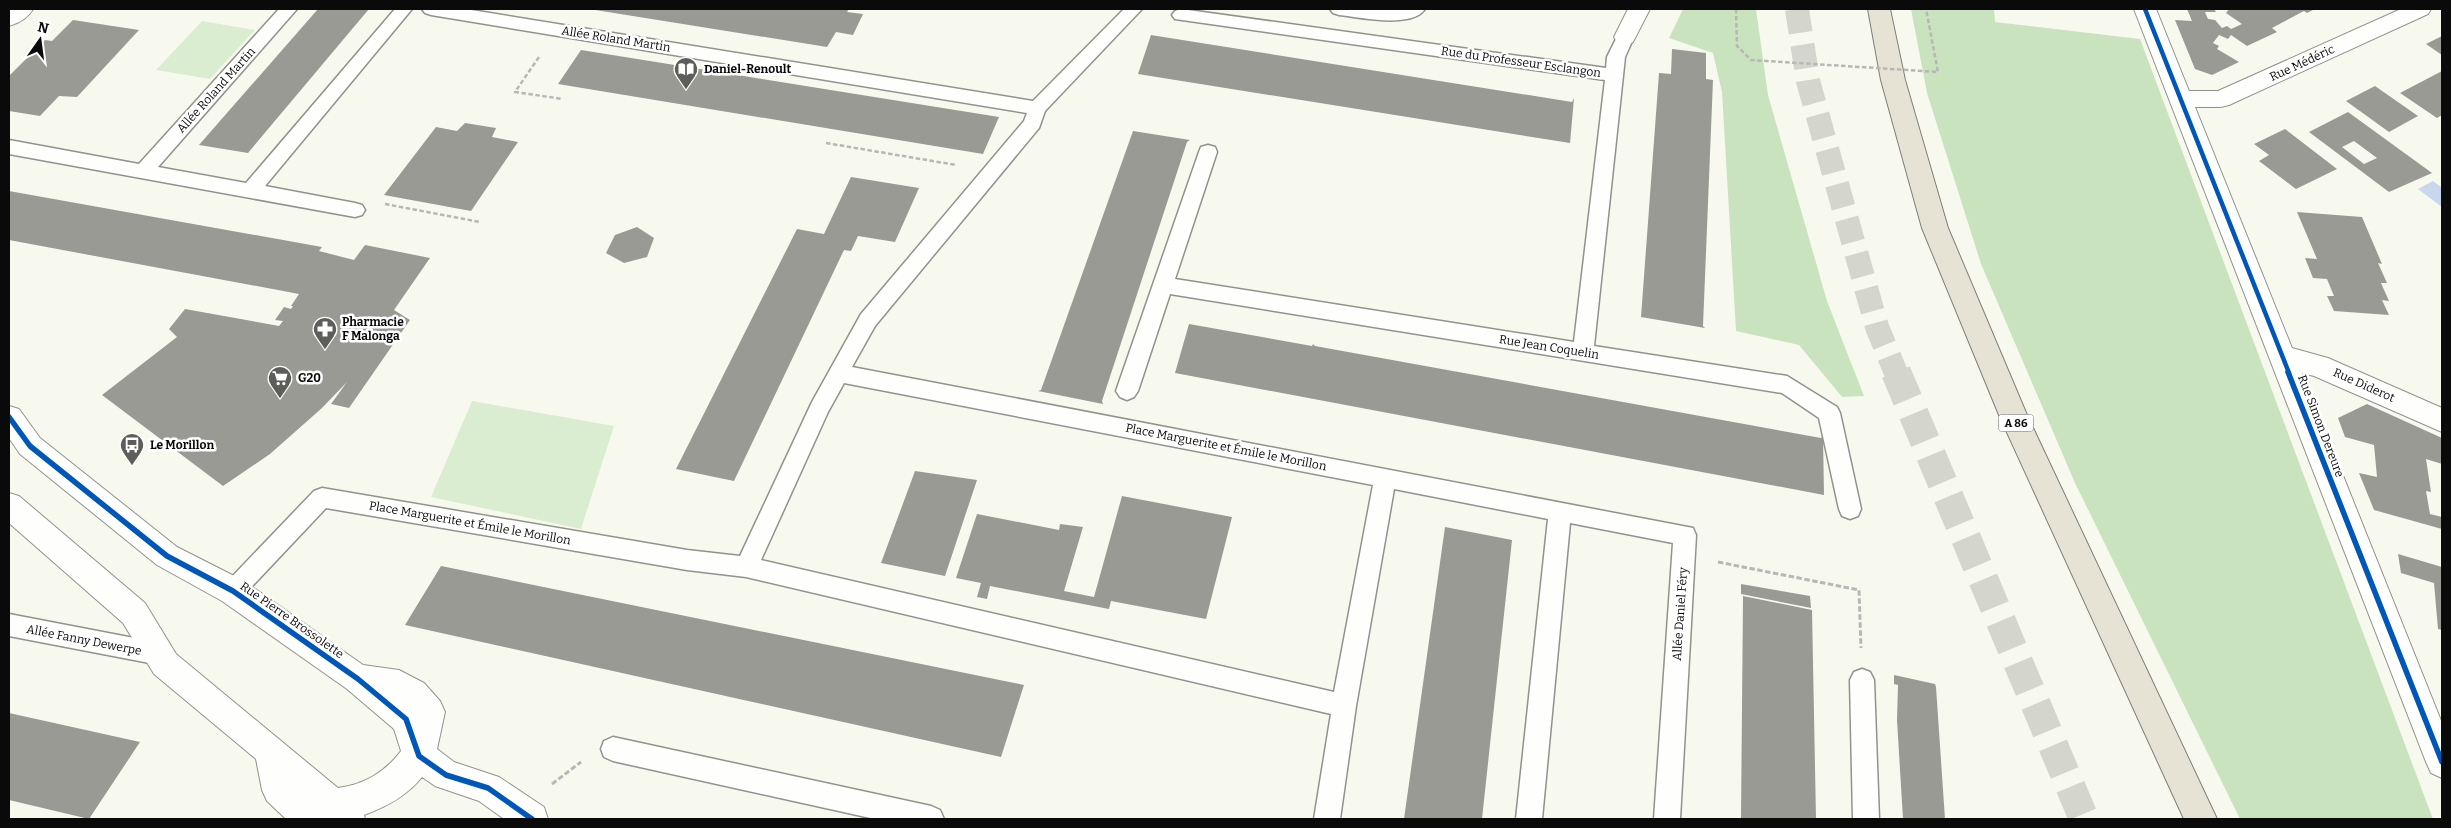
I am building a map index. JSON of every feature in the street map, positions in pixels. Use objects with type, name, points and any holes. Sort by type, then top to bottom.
[{"type":"highway","name":"A 86","points":[[1879,9],[1893,80],[1935,228],[2013,415],[2201,819]]},
{"type":"street","points":[[9,18],[22,9]]},
{"type":"street","points":[[1625,37],[1639,9]]},
{"type":"street","name":"Rue Simon Dereure","points":[[2145,9],[2442,762]]},
{"type":"street","name":"Rue Médéric","points":[[2181,99],[2221,100],[2420,9]]},
{"type":"street","name":"Rue Diderot","points":[[2284,358],[2318,366],[2442,420]]},
{"type":"street","name":"Rue Pierre Brossolette","points":[[9,416],[30,446],[167,556],[233,590],[358,679],[396,682],[416,694],[429,712],[418,756]]},
{"type":"street","points":[[9,505],[134,613],[166,664],[271,753],[278,790],[298,808],[342,813],[373,797],[398,778],[418,756],[446,775],[488,788],[527,815]]},
{"type":"lane","name":"Allée Roland Martin","points":[[143,172],[288,9]]},
{"type":"lane","points":[[250,191],[404,9]]},
{"type":"lane","name":"Allée Roland Martin","points":[[431,9],[1037,108]]},
{"type":"lane","points":[[746,567],[819,408],[868,320],[1033,123],[1037,108],[1134,9]]},
{"type":"lane","points":[[1339,9],[1403,15],[1416,9]]},
{"type":"lane","name":"Rue du Professeur Esclangon","points":[[1182,15],[1614,76],[1583,352]]},
{"type":"lane","points":[[1614,76],[1616,57],[1625,37]]},
{"type":"lane","points":[[9,147],[355,210]]},
{"type":"lane","points":[[1127,391],[1208,152]]},
{"type":"lane","name":"Rue Jean Coquelin","points":[[1163,285],[1787,385],[1829,413],[1850,509]]},
{"type":"lane","name":"Place Marguerite et Émile le Morillon","points":[[838,373],[1385,478]]},
{"type":"lane","points":[[1327,819],[1344,706],[1385,478]]},
{"type":"lane","name":"Allée Daniel Féry","points":[[1385,478],[1685,535],[1667,819]]},
{"type":"lane","name":"Place Marguerite et Émile le Morillon","points":[[233,590],[322,498],[687,560],[746,567],[1344,706]]},
{"type":"lane","points":[[1529,819],[1560,511]]},
{"type":"lane","name":"Allée Fanny Dewerpe","points":[[9,625],[160,654]]},
{"type":"lane","points":[[1862,680],[1866,819]]},
{"type":"lane","points":[[613,750],[931,819]]},
{"type":"path","points":[[1736,9],[1737,46],[1751,60],[1938,72],[1926,9]]},
{"type":"path","points":[[558,30],[515,92],[564,99]]},
{"type":"path","points":[[826,143],[992,171]]},
{"type":"path","points":[[355,210],[362,200],[480,222]]},
{"type":"path","points":[[1683,556],[1859,590],[1862,680]]},
{"type":"path","points":[[527,815],[587,758],[613,750]]},
{"type":"green space","points":[[1683,9],[1756,9],[1768,95],[1827,301],[1864,396],[1842,397],[1799,345],[1736,331],[1722,92],[1713,53],[1669,38]]},
{"type":"green space","points":[[1911,9],[1994,9],[1995,22],[2140,39],[2433,819],[2240,819],[2075,483],[1981,264],[1927,93]]},
{"type":"green space","points":[[202,21],[255,30],[210,79],[156,70]]},
{"type":"green space","points":[[472,401],[614,426],[581,529],[431,497]]},
{"type":"water","points":[[2433,181],[2442,188],[2442,207],[2418,189]]},
{"type":"building","points":[[318,9],[369,9],[248,153],[199,145]]},
{"type":"building","points":[[589,9],[849,9],[847,12],[863,14],[853,35],[836,32],[827,47]]},
{"type":"building","points":[[2187,9],[2214,9],[2216,12],[2205,12],[2208,19],[2215,20],[2222,28],[2227,26],[2231,29],[2242,24],[2226,13],[2229,9],[2315,9],[2307,13],[2304,11],[2272,28],[2277,32],[2247,46],[2231,35],[2228,39],[2219,35],[2213,43],[2219,46],[2217,49],[2239,62],[2212,75],[2195,69],[2175,20],[2192,21]]},
{"type":"building","points":[[73,20],[139,30],[77,97],[59,96],[40,116],[9,111],[9,76],[45,40],[52,41]]},
{"type":"building","points":[[1151,35],[1572,102],[1574,98],[1570,143],[1138,74]]},
{"type":"building","points":[[2442,36],[2442,55],[2426,44]]},
{"type":"building","points":[[1672,49],[1706,53],[1706,79],[1713,80],[1703,326],[1705,328],[1641,317],[1659,73],[1671,74]]},
{"type":"building","points":[[581,50],[999,117],[983,154],[558,84]]},
{"type":"building","points":[[2442,71],[2442,115],[2437,118],[2400,93]]},
{"type":"building","points":[[2375,86],[2418,116],[2389,132],[2346,101]]},
{"type":"building","points":[[2348,112],[2432,173],[2389,192],[2309,132]],"holes":[[[2354,141],[2377,158],[2364,164],[2342,147]]]},
{"type":"building","points":[[465,123],[496,128],[492,137],[518,142],[471,211],[384,195],[436,127],[457,131]]},
{"type":"building","points":[[2285,129],[2337,169],[2296,189],[2259,161],[2269,155],[2254,144]]},
{"type":"building","points":[[1133,131],[1190,140],[1187,142],[1102,401],[1103,404],[1038,391],[1041,390]]},
{"type":"building","points":[[851,177],[919,188],[895,242],[858,236],[851,251],[844,250],[734,481],[676,469],[797,229],[824,234]]},
{"type":"building","points":[[9,191],[322,247],[319,251],[354,260],[365,245],[430,258],[394,310],[410,320],[349,408],[331,404],[347,382],[322,408],[270,454],[223,486],[102,395],[177,337],[169,329],[185,309],[279,326],[283,321],[275,320],[284,307],[291,309],[299,294],[9,240]]},
{"type":"building","points":[[2297,212],[2362,217],[2382,264],[2378,263],[2387,283],[2381,283],[2389,301],[2382,300],[2389,315],[2334,311],[2327,296],[2334,296],[2327,279],[2313,278],[2305,258],[2317,259]]},
{"type":"building","points":[[637,227],[654,238],[647,257],[624,263],[606,253],[615,235]]},
{"type":"building","points":[[1189,324],[1312,346],[1313,344],[1315,346],[1821,438],[1823,436],[1824,495],[1175,373]]},
{"type":"building","points":[[2367,404],[2442,438],[2442,464],[2426,459],[2431,492],[2426,491],[2430,514],[2442,517],[2442,529],[2374,510],[2359,473],[2377,477],[2374,445],[2345,437],[2338,418]]},
{"type":"building","points":[[915,471],[977,480],[945,576],[881,563]]},
{"type":"building","points":[[1122,496],[1232,517],[1206,619],[1111,601],[1109,609],[990,586],[987,599],[977,597],[981,583],[956,578],[977,514],[1059,530],[1060,524],[1083,527],[1064,591],[1094,597]]},
{"type":"building","points":[[1445,527],[1512,540],[1482,819],[1404,819]]},
{"type":"building","points":[[2398,554],[2442,567],[2442,630],[2438,629],[2434,583],[2401,573]]},
{"type":"building","points":[[441,566],[1024,685],[1001,757],[405,625]]},
{"type":"building","points":[[1741,584],[1810,596],[1811,608],[1741,594]]},
{"type":"building","points":[[1743,596],[1812,610],[1816,819],[1741,819]]},
{"type":"building","points":[[1894,675],[1935,684],[1945,819],[1903,819],[1897,720],[1898,685],[1894,684]]},
{"type":"building","points":[[9,713],[140,742],[89,819],[9,800]]},
{"type":"tunnel","points":[[1797,9],[1808,81],[1877,327],[1896,373]]},
{"type":"tunnel","points":[[1896,372],[2084,819]]},
{"type":"cycle path","points":[[2145,9],[2442,762]]},
{"type":"cycle path","points":[[9,417],[30,446],[167,556],[233,591],[358,679],[406,719],[419,756],[446,775],[488,788],[532,819]]},
{"type":"place","name":"Daniel-Renoult","points":[[686,90]]},
{"type":"place","name":"Pharmacie F Malonga","points":[[325,350]]},
{"type":"place","name":"G20","points":[[280,399]]},
{"type":"place","name":"Le Morillon","points":[[132,466]]}]
